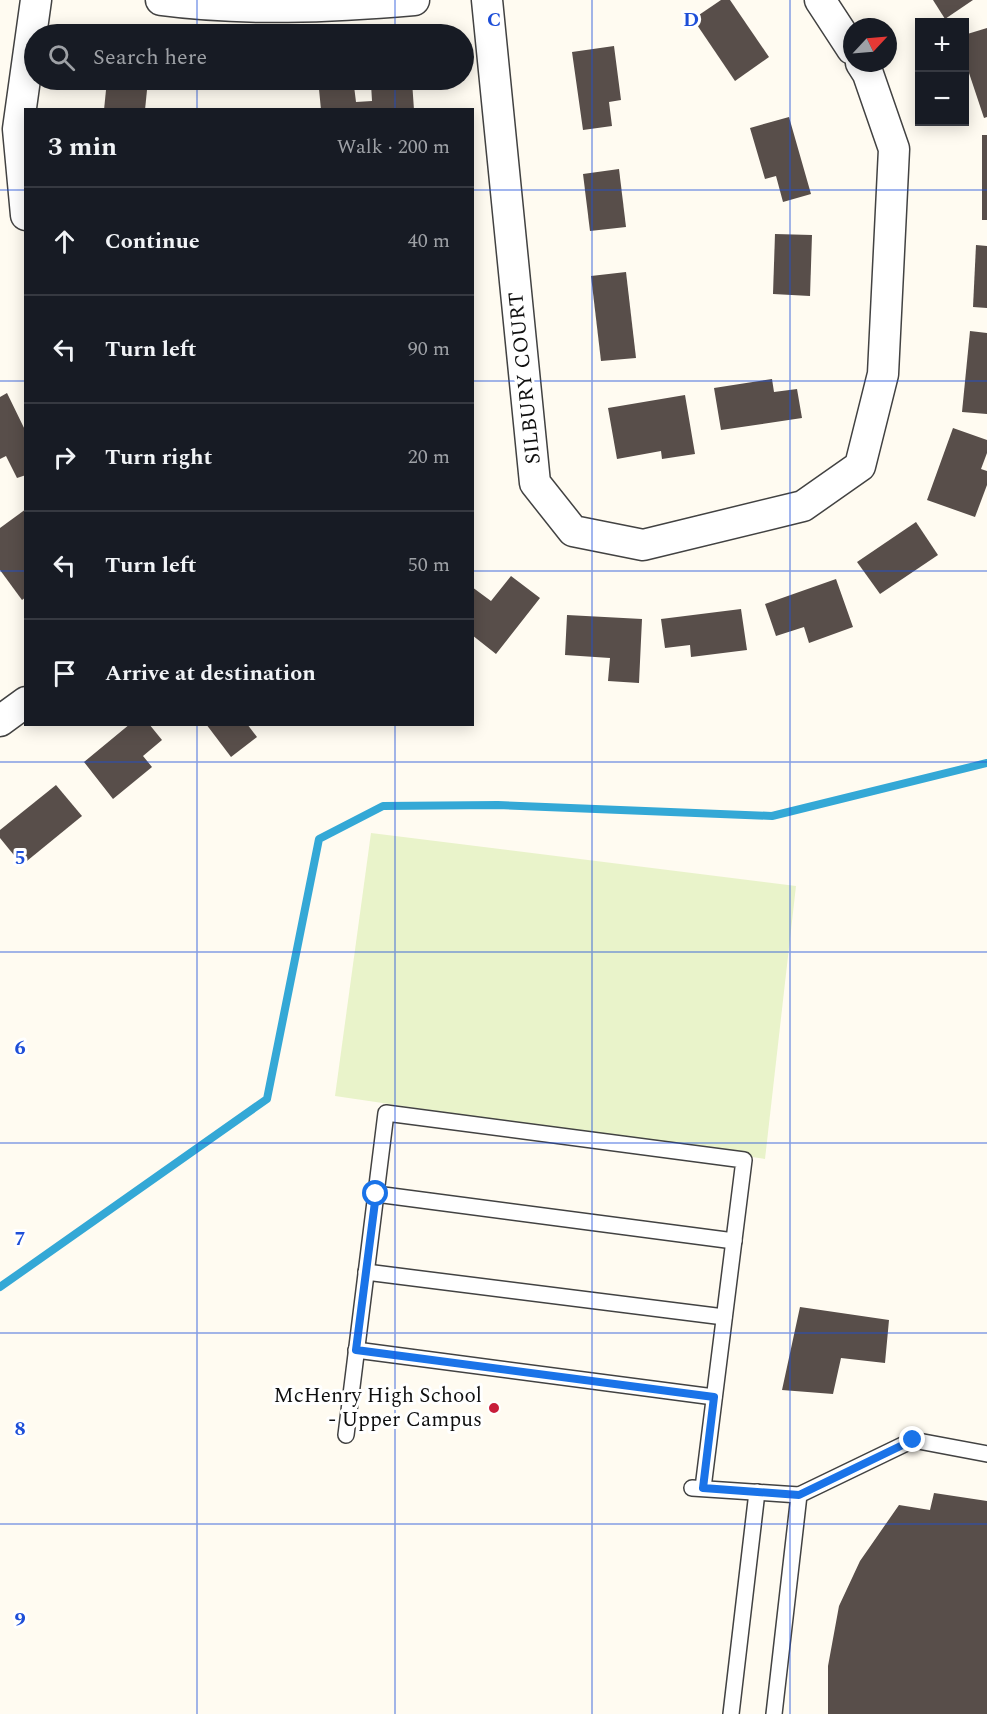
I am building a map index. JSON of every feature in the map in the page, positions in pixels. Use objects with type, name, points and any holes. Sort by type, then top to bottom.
[{"type":"street","points":[[33,24],[36,0]]},
{"type":"street","points":[[161,0],[198,5],[344,6],[414,0]]},
{"type":"street","name":"SILBURY COURT","points":[[487,0],[535,483],[573,531],[642,545],[803,506],[860,466],[883,374],[894,149],[867,72]]},
{"type":"street","points":[[820,0],[843,36]]},
{"type":"street","points":[[24,86],[18,129],[24,194]]},
{"type":"street","points":[[0,721],[24,703]]},
{"type":"lane","points":[[346,1435],[386,1113],[744,1160],[714,1397],[698,1488],[799,1495],[913,1440],[987,1454]]},
{"type":"lane","points":[[376,1194],[734,1240]]},
{"type":"lane","points":[[366,1272],[724,1317]]},
{"type":"lane","points":[[356,1350],[714,1397]]},
{"type":"lane","points":[[730,1714],[757,1492]]},
{"type":"lane","points":[[774,1714],[799,1495]]},
{"type":"green space","points":[[371,833],[796,886],[765,1159],[335,1096]]},
{"type":"building","points":[[721,0],[730,0],[769,57],[735,81],[693,19]]},
{"type":"building","points":[[933,0],[973,0],[946,18]]},
{"type":"building","points":[[987,28],[987,117],[984,118],[969,73],[969,33]]},
{"type":"building","points":[[614,46],[621,100],[609,102],[612,126],[583,130],[572,52]]},
{"type":"building","points":[[106,90],[147,90],[145,108],[104,108]]},
{"type":"building","points":[[319,90],[354,90],[356,102],[372,101],[371,90],[413,90],[414,108],[321,108]]},
{"type":"building","points":[[789,117],[811,194],[783,202],[776,176],[765,179],[750,128]]},
{"type":"building","points":[[982,135],[987,135],[987,220],[982,220]]},
{"type":"building","points":[[619,169],[626,227],[590,231],[583,174]]},
{"type":"building","points":[[775,234],[812,235],[810,296],[773,294]]},
{"type":"building","points":[[976,245],[987,246],[987,308],[973,307]]},
{"type":"building","points":[[626,272],[636,358],[601,361],[591,276]]},
{"type":"building","points":[[970,331],[987,333],[987,414],[962,412]]},
{"type":"building","points":[[772,379],[774,392],[797,389],[802,418],[721,430],[714,388]]},
{"type":"building","points":[[7,393],[24,428],[24,476],[17,478],[6,456],[0,459],[0,397]]},
{"type":"building","points":[[685,395],[695,454],[662,459],[661,451],[617,459],[608,408]]},
{"type":"building","points":[[953,428],[987,440],[987,453],[981,469],[987,471],[987,485],[975,517],[927,500]]},
{"type":"building","points":[[24,510],[24,598],[22,600],[0,570],[0,528]]},
{"type":"building","points":[[916,522],[938,555],[880,594],[857,562]]},
{"type":"building","points":[[511,576],[540,598],[496,654],[474,637],[474,588],[491,601]]},
{"type":"building","points":[[836,579],[853,627],[809,643],[804,627],[776,636],[765,604]]},
{"type":"building","points":[[741,609],[747,650],[691,657],[690,645],[665,648],[661,619]]},
{"type":"building","points":[[567,615],[642,619],[639,683],[608,681],[610,658],[565,655]]},
{"type":"building","points":[[128,726],[151,726],[162,740],[143,756],[152,767],[113,799],[84,762]]},
{"type":"building","points":[[208,726],[249,726],[257,737],[231,757]]},
{"type":"building","points":[[56,785],[82,816],[22,865],[0,838],[0,830]]},
{"type":"building","points":[[800,1307],[889,1320],[885,1363],[841,1358],[833,1394],[782,1390]]},
{"type":"building","points":[[934,1493],[987,1501],[987,1714],[828,1714],[828,1666],[839,1606],[860,1561],[899,1505],[930,1510]]},
{"type":"waterway","points":[[0,1287],[267,1099],[319,839],[383,806],[498,805],[772,816],[987,763]]},
{"type":"place","name":"McHenry High School - Upper Campus","points":[[494,1408]]},
{"type":"route","points":[[376,1194],[356,1350],[714,1397],[703,1488],[799,1495],[913,1440]]}]
